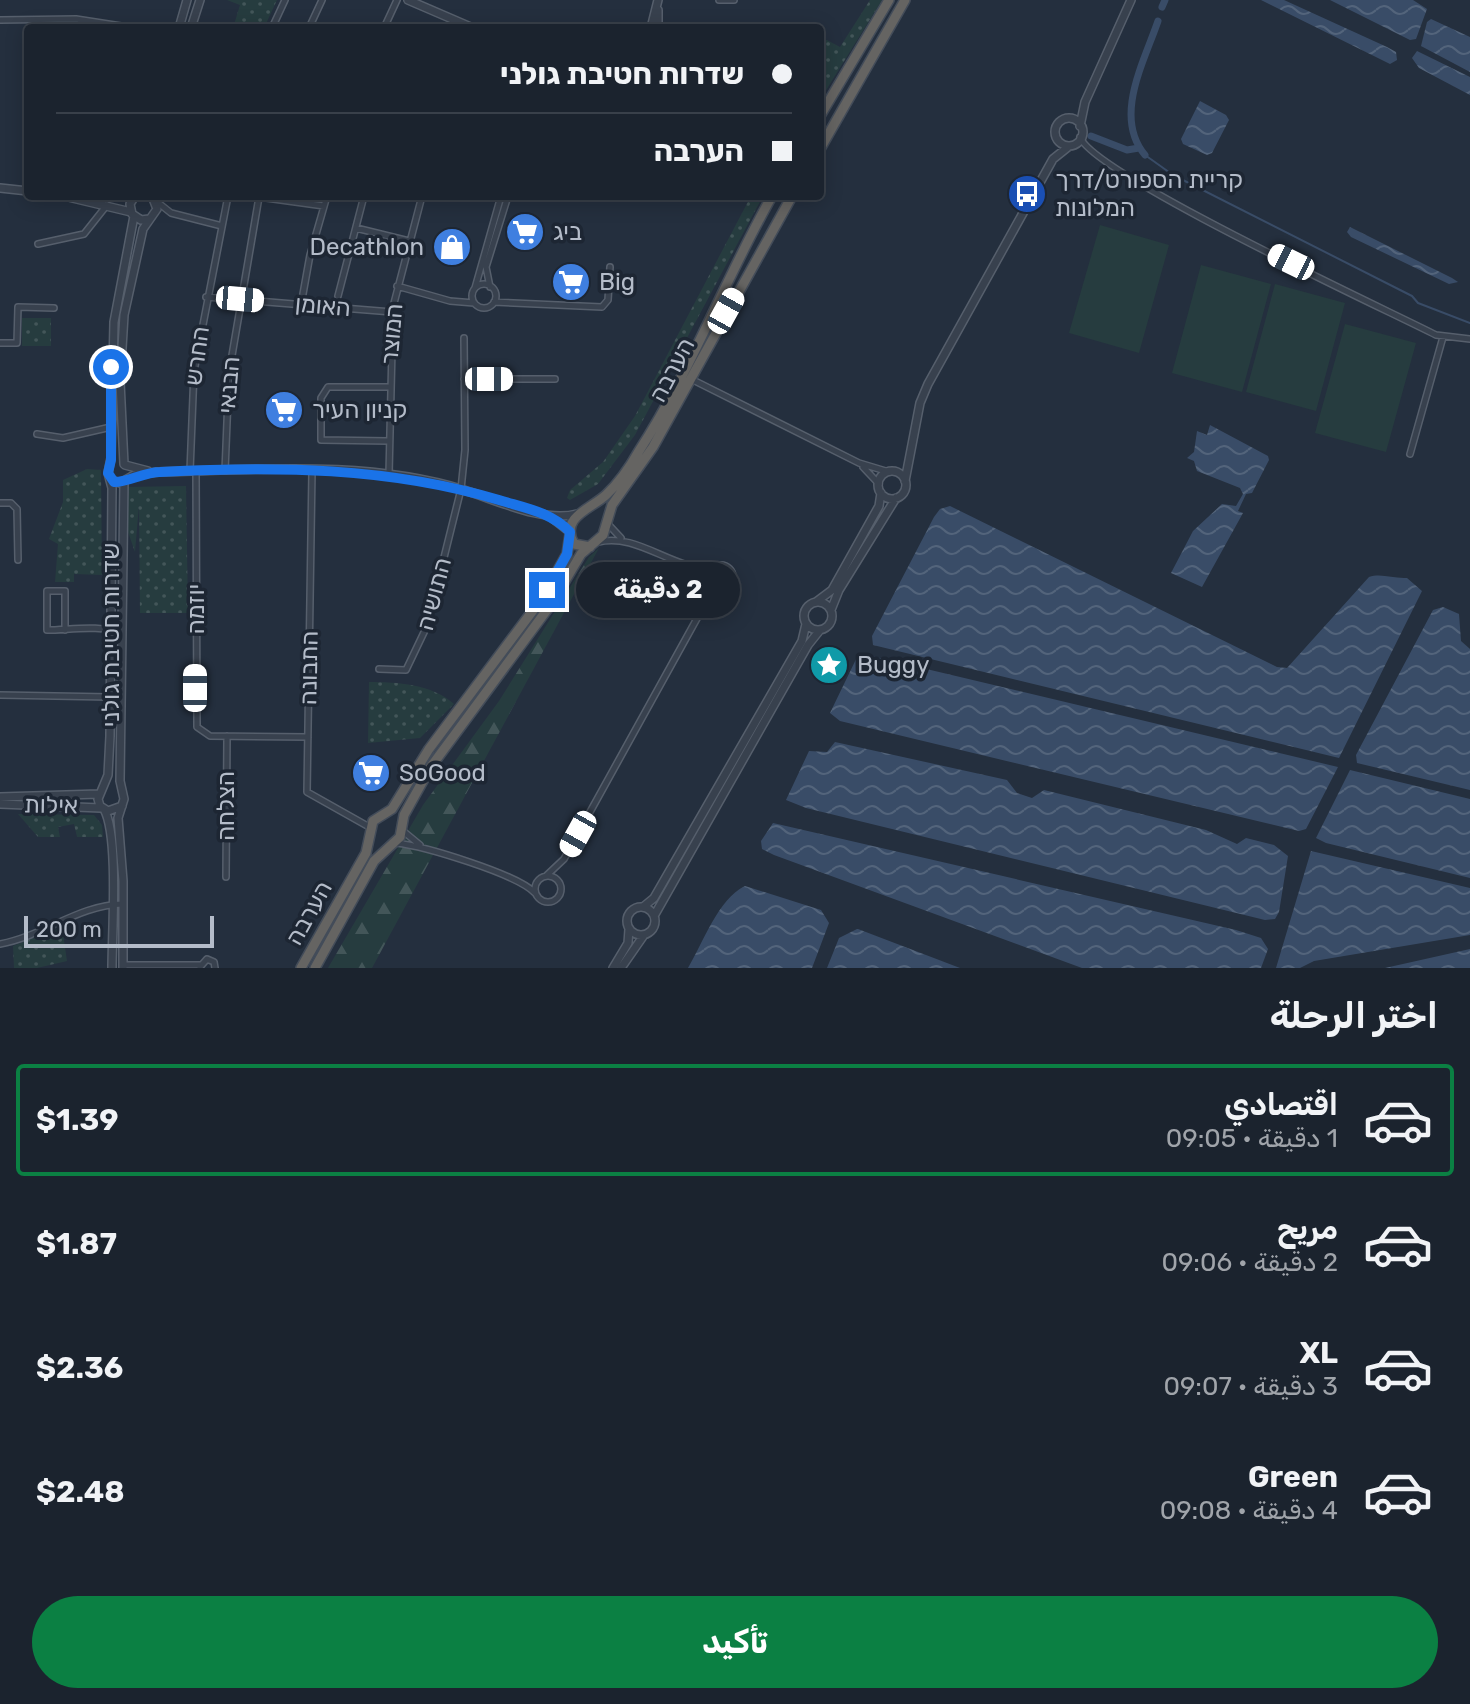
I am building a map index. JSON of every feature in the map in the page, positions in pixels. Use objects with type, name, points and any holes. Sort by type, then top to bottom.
[{"type":"highway","points":[[824,109],[889,0]]},
{"type":"highway","points":[[824,142],[905,0]]},
{"type":"highway","name":"הערבה","points":[[591,505],[614,486],[642,448],[770,200]]},
{"type":"highway","name":"הערבה","points":[[607,521],[612,505],[649,454],[790,200]]},
{"type":"highway","points":[[591,505],[601,507],[607,521],[594,544],[581,554],[547,611],[430,768],[392,845],[378,844],[371,831],[377,818],[384,815],[549,588],[567,554],[577,514],[591,505]]},
{"type":"highway","points":[[570,533],[577,546],[594,544]]},
{"type":"highway","points":[[384,815],[396,818],[401,827]]},
{"type":"highway","name":"הערבה","points":[[301,968],[366,853],[371,831]]},
{"type":"highway","name":"הערבה","points":[[315,968],[374,861],[392,845]]},
{"type":"street","points":[[180,24],[187,0]]},
{"type":"street","points":[[192,24],[200,0]]},
{"type":"street","points":[[274,24],[285,0]]},
{"type":"street","points":[[311,24],[322,0]]},
{"type":"street","points":[[386,24],[397,0]]},
{"type":"street","points":[[408,0],[464,24]]},
{"type":"street","points":[[652,24],[658,0]]},
{"type":"street","points":[[658,0],[658,24]]},
{"type":"street","points":[[719,0],[734,0]]},
{"type":"street","points":[[1131,0],[1086,99],[1080,137],[1087,147],[1128,178],[1443,337],[1456,335],[1470,339]]},
{"type":"street","points":[[0,20],[76,19],[108,24]]},
{"type":"street","points":[[621,968],[644,935],[653,929],[654,916],[808,645],[820,630],[830,624],[831,610],[877,523],[904,492],[924,392],[1053,159],[1058,124],[1086,99]]},
{"type":"street","points":[[1066,117],[1076,120],[1080,126]]},
{"type":"street","points":[[1056,135],[1072,146],[1087,147]]},
{"type":"street","points":[[1053,159],[1080,137]]},
{"type":"street","points":[[0,188],[24,191]]},
{"type":"street","points":[[87,200],[110,204],[132,214],[151,217],[171,213],[222,226]]},
{"type":"street","points":[[38,244],[84,234],[110,204],[124,200]]},
{"type":"street","points":[[109,467],[114,322],[134,200]]},
{"type":"street","points":[[125,465],[120,396],[123,331],[130,281],[151,217],[153,200]]},
{"type":"street","points":[[156,200],[171,213]]},
{"type":"street","name":"החרש","points":[[193,471],[191,400],[206,297],[227,200]]},
{"type":"street","name":"הבנאי","points":[[225,471],[227,391],[258,200]]},
{"type":"street","points":[[281,200],[324,206]]},
{"type":"street","points":[[301,305],[326,200]]},
{"type":"street","points":[[338,296],[363,200]]},
{"type":"street","name":"המוצר","points":[[389,475],[388,387],[392,312],[421,200]]},
{"type":"street","points":[[474,303],[475,288],[500,200]]},
{"type":"street","points":[[494,302],[495,294],[490,287],[486,267],[507,200]]},
{"type":"street","points":[[355,228],[409,241]]},
{"type":"street","points":[[397,286],[484,308],[494,302],[597,308],[607,304],[610,267]]},
{"type":"street","points":[[475,288],[490,287]]},
{"type":"street","name":"האומן","points":[[206,297],[392,312]]},
{"type":"street","points":[[0,343],[17,343],[18,307],[54,308]]},
{"type":"street","points":[[1410,454],[1443,337]]},
{"type":"street","points":[[461,489],[465,450],[464,338]]},
{"type":"street","points":[[690,378],[859,463],[899,473],[905,481]]},
{"type":"street","points":[[464,379],[555,379]]},
{"type":"street","points":[[388,387],[328,387],[321,398],[321,440],[388,441]]},
{"type":"street","points":[[37,434],[63,438],[111,427]]},
{"type":"street","points":[[613,968],[628,943],[626,920],[630,912],[654,898],[804,637],[805,610],[832,590],[879,506],[880,488],[890,472],[906,462],[913,452]]},
{"type":"street","points":[[109,467],[118,462],[158,472]]},
{"type":"street","points":[[859,463],[880,488],[896,498]]},
{"type":"street","name":"שדרות חטיבת גולני","points":[[122,791],[125,465]]},
{"type":"street","name":"שדרות חטיבת גולני","points":[[100,792],[109,770],[112,629],[109,467]]},
{"type":"street","points":[[111,480],[158,472],[193,471],[312,471],[389,475],[461,489],[545,514],[577,514]]},
{"type":"street","name":"יוזמה","points":[[193,471],[195,719],[203,734],[308,737]]},
{"type":"street","name":"התבונה","points":[[312,471],[307,792],[371,831]]},
{"type":"street","name":"התושיה","points":[[379,669],[406,670],[421,642],[461,489]]},
{"type":"street","points":[[0,503],[11,503],[17,509],[18,560]]},
{"type":"street","points":[[545,514],[570,533]]},
{"type":"street","points":[[607,521],[625,541]]},
{"type":"street","points":[[594,544],[625,541],[697,567],[724,565],[733,573],[731,584],[705,604]]},
{"type":"street","points":[[697,567],[722,589]]},
{"type":"street","points":[[392,845],[424,847],[520,882],[543,901],[552,902],[559,896],[564,859],[705,604],[713,568]]},
{"type":"street","points":[[65,630],[65,591],[47,591],[47,630],[65,630],[112,629],[122,634]]},
{"type":"street","points":[[816,602],[825,603],[831,610]]},
{"type":"street","points":[[806,624],[820,630]]},
{"type":"street","points":[[0,695],[111,697]]},
{"type":"street","name":"הצלחה","points":[[226,877],[227,736]]},
{"type":"street","points":[[112,968],[109,824],[100,792],[111,786],[122,791],[118,820],[123,966],[200,967],[207,959],[214,962],[215,968]]},
{"type":"street","name":"אילות","points":[[0,797],[100,792]]},
{"type":"street","name":"אילות","points":[[0,804],[103,808]]},
{"type":"street","points":[[103,808],[114,811],[122,806]]},
{"type":"street","points":[[401,827],[424,847]]},
{"type":"street","points":[[520,882],[538,881],[564,859]]},
{"type":"street","points":[[546,876],[559,883]]},
{"type":"street","points":[[535,893],[538,881]]},
{"type":"street","points":[[0,944],[29,937],[91,907],[123,904]]},
{"type":"street","points":[[643,907],[654,916]]},
{"type":"street","points":[[629,929],[644,935]]},
{"type":"green space","points":[[227,0],[277,0],[266,24],[234,24],[240,5]]},
{"type":"green space","points":[[870,0],[882,0],[824,94],[824,40],[840,47]]},
{"type":"green space","points":[[749,200],[761,200],[635,435],[598,484],[570,500],[567,498],[570,490],[603,462],[635,416]]},
{"type":"green space","points":[[1100,225],[1169,245],[1139,353],[1069,333]]},
{"type":"green space","points":[[1201,265],[1271,284],[1242,392],[1172,373]]},
{"type":"green space","points":[[1275,284],[1345,303],[1316,411],[1246,392]]},
{"type":"green space","points":[[22,318],[51,318],[51,346],[22,346]]},
{"type":"green space","points":[[1345,324],[1416,343],[1386,452],[1315,433]]},
{"type":"green space","points":[[87,469],[101,470],[102,575],[74,574],[74,582],[55,582],[58,544],[49,539],[63,502],[63,480]]},
{"type":"green space","points":[[186,486],[188,613],[140,613],[139,505],[135,552],[127,529],[127,487]]},
{"type":"green space","points":[[599,548],[372,968],[328,968],[423,805],[499,701],[589,557]]},
{"type":"green space","points":[[369,682],[425,688],[454,704],[420,738],[368,743]]},
{"type":"green space","points":[[18,814],[94,815],[102,825],[103,837],[77,837],[74,824],[58,827],[60,837],[38,837]]},
{"type":"green space","points":[[62,927],[67,961],[37,968],[14,968],[13,946]]},
{"type":"water","points":[[1261,0],[1284,0],[1387,47],[1396,52],[1397,60],[1390,64]]},
{"type":"water","points":[[1330,0],[1413,0],[1427,9],[1416,39],[1410,40]]},
{"type":"water","points":[[1431,19],[1470,37],[1470,72],[1421,46],[1427,22]]},
{"type":"water","points":[[1417,51],[1470,77],[1470,95],[1419,68],[1412,58]]},
{"type":"water","points":[[1200,101],[1226,115],[1229,120],[1212,153],[1207,155],[1183,144],[1181,139]]},
{"type":"water","points":[[1350,227],[1458,282],[1449,284],[1351,237],[1347,232]]},
{"type":"water","points":[[1210,425],[1268,456],[1269,460],[1252,493],[1246,494],[1238,511],[1243,513],[1202,587],[1171,573],[1193,531],[1222,504],[1236,506],[1243,494],[1240,488],[1197,471],[1194,461],[1187,458],[1194,452],[1197,431],[1207,435]]},
{"type":"water","points":[[950,506],[1277,667],[1287,668],[1369,577],[1407,578],[1422,591],[1339,758],[873,645],[872,636],[934,517],[940,509]]},
{"type":"water","points":[[1443,607],[1459,614],[1461,641],[1470,649],[1470,790],[1357,763],[1356,755],[1433,610]]},
{"type":"water","points":[[859,653],[1338,767],[1306,829],[1299,831],[840,721],[830,713]]},
{"type":"water","points":[[835,742],[1007,780],[1017,793],[1032,798],[1044,790],[1206,830],[1237,844],[1246,838],[1274,845],[1288,856],[1279,912],[1275,919],[1265,920],[806,808],[786,800],[809,751],[827,752]]},
{"type":"water","points":[[1350,770],[1470,799],[1470,878],[1316,838]]},
{"type":"water","points":[[773,823],[1236,930],[1261,938],[1268,949],[1261,968],[1082,968],[774,855],[762,849],[761,841]]},
{"type":"water","points":[[1311,851],[1470,888],[1470,935],[1314,961],[1300,968],[1276,968]]},
{"type":"water","points":[[745,886],[821,910],[829,923],[812,968],[688,968],[719,911],[735,892]]},
{"type":"water","points":[[857,929],[960,968],[827,968],[839,938]]},
{"type":"water","points":[[1470,949],[1470,968],[1385,968]]},
{"type":"waterway","points":[[1162,7],[1165,0]]},
{"type":"waterway","points":[[1145,155],[1136,140],[1131,107],[1139,71],[1158,21]]},
{"type":"waterway","points":[[1091,136],[1127,150],[1139,148]]},
{"type":"waterway","points":[[1145,155],[1173,175],[1412,296],[1418,303],[1470,323]]},
{"type":"place","name":"קריית הספורט/דרך המלונות","points":[[1027,194]]},
{"type":"place","name":"ביג","points":[[525,232]]},
{"type":"place","name":"Decathlon","points":[[452,247]]},
{"type":"place","name":"Big","points":[[571,282]]},
{"type":"place","name":"קניון העיר","points":[[284,410]]},
{"type":"place","name":"Buggy","points":[[829,665]]},
{"type":"place","name":"SoGood","points":[[371,773]]},
{"type":"route","points":[[111,367],[111,460],[108,473],[114,482],[122,482],[138,474],[158,472],[312,471],[379,474],[452,486],[545,514],[570,532],[567,554],[547,590]]}]
